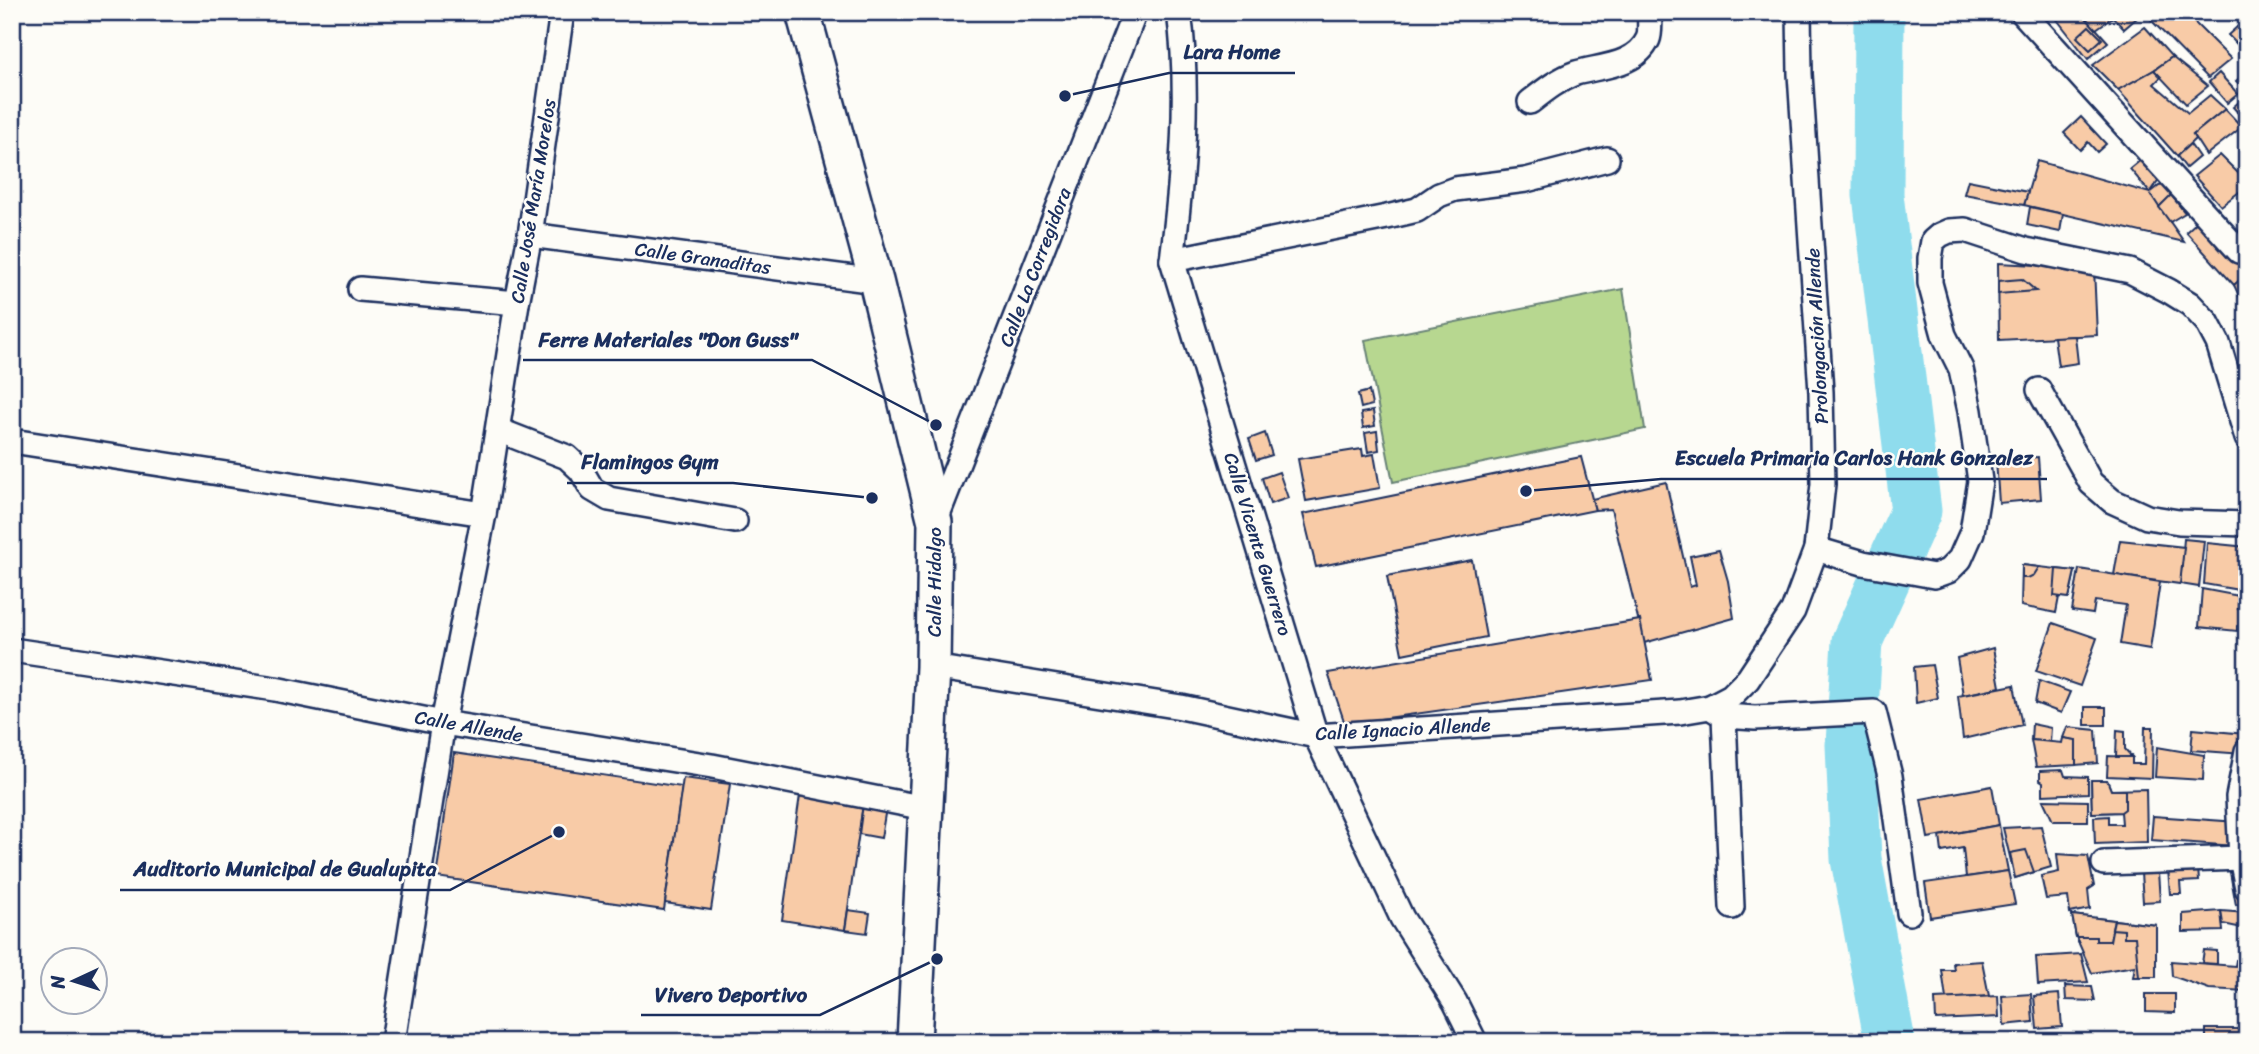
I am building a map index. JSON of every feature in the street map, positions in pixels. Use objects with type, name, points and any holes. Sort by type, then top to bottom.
[{"type":"main road","name":"Calle Hidalgo","points":[[803,12],[876,281],[935,522],[933,667],[914,1042]]},
{"type":"street","name":"Calle José María Morelos","points":[[393,1042],[443,723],[484,514],[530,235],[562,12]]},
{"type":"street","name":"Calle La Corregidora","points":[[935,522],[1135,12]]},
{"type":"street","name":"Calle Vicente Guerrero","points":[[1179,12],[1183,73],[1181,191],[1172,260],[1315,736],[1402,918],[1455,1002],[1475,1042]]},
{"type":"street","points":[[1530,102],[1554,84],[1574,74],[1615,65],[1632,58],[1643,48],[1649,37],[1650,12]]},
{"type":"street","name":"Prolongación Allende","points":[[1717,711],[1748,679],[1793,611],[1816,549],[1823,484],[1821,392],[1800,74],[1799,12]]},
{"type":"street","points":[[2022,12],[2239,251]]},
{"type":"street","points":[[1172,260],[1387,217],[1417,209],[1439,195],[1455,189],[1526,180],[1607,159]]},
{"type":"street","points":[[1816,549],[1863,563],[1934,576],[1948,571],[1961,559],[1972,532],[1980,481],[1961,369],[1944,335],[1930,283],[1933,241],[1949,231],[1965,230],[2026,250],[2130,271],[2190,304],[2207,322],[2218,343],[2247,438]]},
{"type":"street","name":"Calle Granaditas","points":[[530,235],[876,281]]},
{"type":"street","points":[[360,289],[517,303]]},
{"type":"street","points":[[2039,390],[2091,483],[2112,501],[2147,517],[2179,523],[2247,524]]},
{"type":"street","points":[[498,430],[567,457],[581,470],[592,489],[609,499],[735,521]]},
{"type":"street","points":[[12,441],[484,514]]},
{"type":"street","name":"Calle Allende","points":[[12,650],[275,689],[443,723],[712,766],[925,808]]},
{"type":"street","name":"Calle Ignacio Allende","points":[[933,667],[1181,707],[1315,736],[1717,711]]},
{"type":"street","points":[[1732,908],[1717,711],[1755,718],[1874,712],[1890,776],[1909,913]]},
{"type":"street","points":[[2247,751],[2238,797],[2241,858],[2247,888]]},
{"type":"street","points":[[2104,863],[2241,858]]},
{"type":"green space","points":[[1623,289],[1645,429],[1393,482],[1365,340]]},
{"type":"building","points":[[2061,12],[2081,12],[2108,42],[2088,59],[2055,17]]},
{"type":"building","points":[[2091,12],[2133,12],[2138,17],[2124,29],[2113,17],[2096,29],[2085,17]]},
{"type":"building","points":[[2161,12],[2184,12],[2231,59],[2208,78],[2151,20]]},
{"type":"building","points":[[2247,18],[2247,54],[2228,35]]},
{"type":"building","points":[[2089,26],[2102,39],[2090,50],[2077,37]]},
{"type":"building","points":[[2145,27],[2172,57],[2118,90],[2093,65]]},
{"type":"building","points":[[2247,35],[2247,44],[2242,49],[2235,42]]},
{"type":"building","points":[[2172,57],[2208,86],[2186,104],[2154,70]]},
{"type":"building","points":[[2154,70],[2161,77],[2154,84],[2188,113],[2210,95],[2225,109],[2193,135],[2195,139],[2177,156],[2118,90]]},
{"type":"building","points":[[2219,73],[2238,94],[2227,103],[2209,82]]},
{"type":"building","points":[[2245,73],[2247,75],[2247,91],[2236,81]]},
{"type":"building","points":[[2247,95],[2247,123],[2233,107]]},
{"type":"building","points":[[2247,103],[2247,121],[2246,121],[2237,112]]},
{"type":"building","points":[[2225,109],[2242,127],[2206,155],[2193,135]]},
{"type":"building","points":[[2081,117],[2106,144],[2097,152],[2088,142],[2080,150],[2064,133]]},
{"type":"building","points":[[2190,144],[2199,157],[2186,168],[2177,156]]},
{"type":"building","points":[[2220,155],[2247,182],[2247,186],[2221,206],[2194,176]]},
{"type":"building","points":[[2142,159],[2159,180],[2150,193],[2130,169]]},
{"type":"building","points":[[2037,161],[2150,193],[2184,242],[2024,205]]},
{"type":"building","points":[[1968,180],[2028,192],[2024,205],[1964,194]]},
{"type":"building","points":[[2166,185],[2175,192],[2159,207],[2150,193],[2159,186]]},
{"type":"building","points":[[2171,195],[2185,213],[2170,222],[2159,207]]},
{"type":"building","points":[[2030,207],[2063,214],[2060,232],[2027,225]]},
{"type":"building","points":[[2201,218],[2247,251],[2247,274],[2234,285],[2186,232]]},
{"type":"building","points":[[1998,263],[2094,268],[2097,335],[1999,340]]},
{"type":"building","points":[[2247,274],[2247,296],[2241,300],[2234,285]]},
{"type":"building","points":[[2022,279],[2036,291],[1998,294],[1998,281]]},
{"type":"building","points":[[2075,336],[2078,363],[2058,366],[2054,337]]},
{"type":"building","points":[[2247,355],[2247,383],[2233,368]]},
{"type":"building","points":[[1369,391],[1372,405],[1361,408],[1358,394]]},
{"type":"building","points":[[1373,411],[1375,426],[1363,428],[1361,413]]},
{"type":"building","points":[[1377,431],[1379,450],[1368,452],[1365,433]]},
{"type":"building","points":[[1265,433],[1272,455],[1256,460],[1249,439]]},
{"type":"building","points":[[1362,449],[1363,456],[1374,454],[1380,488],[1306,501],[1298,459]]},
{"type":"building","points":[[1581,457],[1595,510],[1316,567],[1303,514]]},
{"type":"building","points":[[2038,457],[2041,499],[1999,503],[1996,460]]},
{"type":"building","points":[[1279,472],[1288,498],[1270,504],[1262,478]]},
{"type":"building","points":[[1666,482],[1690,587],[1696,585],[1690,556],[1719,550],[1728,581],[1734,618],[1644,643],[1611,509],[1595,510],[1592,499]]},
{"type":"building","points":[[2184,539],[2204,541],[2199,587],[2180,584]]},
{"type":"building","points":[[2120,540],[2184,547],[2180,584],[2114,575]]},
{"type":"building","points":[[2207,543],[2247,547],[2247,567],[2243,567],[2239,590],[2204,584]]},
{"type":"building","points":[[1472,560],[1486,637],[1402,654],[1387,576]]},
{"type":"building","points":[[2022,565],[2075,571],[2069,598],[2059,597],[2056,613],[2021,606]]},
{"type":"building","points":[[2022,565],[2039,567],[2034,575],[2022,578]]},
{"type":"building","points":[[2056,569],[2075,571],[2069,598],[2054,596]]},
{"type":"building","points":[[2079,569],[2160,582],[2150,649],[2120,644],[2126,605],[2095,601],[2093,614],[2072,611]]},
{"type":"building","points":[[2202,589],[2239,596],[2238,609],[2241,609],[2242,625],[2237,626],[2237,631],[2199,627]]},
{"type":"building","points":[[1640,620],[1652,680],[1345,724],[1328,673]]},
{"type":"building","points":[[2053,623],[2097,638],[2080,686],[2036,671]]},
{"type":"building","points":[[1993,648],[2000,687],[1963,695],[1957,658]]},
{"type":"building","points":[[1932,665],[1938,698],[1916,703],[1914,667]]},
{"type":"building","points":[[2039,681],[2070,692],[2061,713],[2035,703]]},
{"type":"building","points":[[2014,685],[2022,725],[1963,739],[1958,696]]},
{"type":"building","points":[[2085,707],[2106,707],[2106,725],[2085,725]]},
{"type":"building","points":[[2032,724],[2051,728],[2050,742],[2031,740]]},
{"type":"building","points":[[2067,727],[2096,730],[2098,763],[2076,765],[2076,740],[2063,738]]},
{"type":"building","points":[[2145,727],[2153,727],[2152,778],[2107,776],[2108,756],[2132,757],[2132,764],[2144,764]]},
{"type":"building","points":[[2193,729],[2245,734],[2243,754],[2191,750]]},
{"type":"building","points":[[2117,730],[2125,731],[2125,749],[2132,757],[2116,757]]},
{"type":"building","points":[[2063,738],[2076,740],[2076,765],[2036,767],[2031,740],[2062,743]]},
{"type":"building","points":[[2157,747],[2204,755],[2203,780],[2155,777]]},
{"type":"building","points":[[454,753],[682,787],[664,910],[436,877]]},
{"type":"building","points":[[2063,770],[2065,776],[2088,777],[2088,793],[2043,795],[2040,771]]},
{"type":"building","points":[[683,778],[730,784],[711,910],[665,903]]},
{"type":"building","points":[[2091,780],[2107,780],[2111,790],[2146,789],[2147,842],[2095,844],[2094,817],[2109,816],[2109,824],[2122,824],[2121,812],[2092,813]]},
{"type":"building","points":[[2091,780],[2107,780],[2111,790],[2125,790],[2125,809],[2121,812],[2092,813]]},
{"type":"building","points":[[1992,786],[1999,825],[1928,838],[1921,799]]},
{"type":"building","points":[[800,795],[863,804],[845,930],[782,920]]},
{"type":"building","points":[[2043,800],[2088,801],[2088,821],[2053,821]]},
{"type":"building","points":[[863,804],[886,808],[881,838],[859,834]]},
{"type":"building","points":[[2153,816],[2238,822],[2236,846],[2151,840]]},
{"type":"building","points":[[1999,825],[2008,871],[1966,877],[1963,848],[1942,852],[1940,836]]},
{"type":"building","points":[[2041,826],[2051,867],[2015,878],[2003,828]]},
{"type":"building","points":[[2026,850],[2034,872],[2015,878],[2010,853]]},
{"type":"building","points":[[2057,854],[2088,856],[2094,886],[2088,890],[2090,909],[2070,913],[2068,897],[2046,899],[2041,876],[2059,872]]},
{"type":"building","points":[[2240,866],[2246,903],[2236,905],[2229,867]]},
{"type":"building","points":[[2198,868],[2199,881],[2180,882],[2181,894],[2170,894],[2168,869]]},
{"type":"building","points":[[2008,871],[2015,904],[1930,917],[1925,883]]},
{"type":"building","points":[[2158,872],[2160,901],[2143,902],[2141,873]]},
{"type":"building","points":[[848,910],[870,913],[867,933],[845,930]]},
{"type":"building","points":[[2221,911],[2223,931],[2183,932],[2183,914]]},
{"type":"building","points":[[2221,911],[2247,913],[2247,929],[2223,924]]},
{"type":"building","points":[[2072,915],[2156,925],[2156,977],[2133,977],[2135,966],[2092,973],[2076,937]]},
{"type":"building","points":[[2072,915],[2114,920],[2110,941],[2096,941],[2096,937],[2076,937]]},
{"type":"building","points":[[2114,920],[2156,925],[2156,977],[2139,977],[2135,937],[2124,937],[2124,930],[2112,929]]},
{"type":"building","points":[[2204,950],[2217,951],[2217,964],[2202,963]]},
{"type":"building","points":[[2081,954],[2088,982],[2038,985],[2036,957]]},
{"type":"building","points":[[2247,959],[2247,991],[2209,989],[2172,976],[2171,961],[2235,966],[2236,960]]},
{"type":"building","points":[[1982,961],[1989,996],[1946,999],[1942,970],[1954,970],[1953,963]]},
{"type":"building","points":[[2065,986],[2092,987],[2095,1001],[2066,1000]]},
{"type":"building","points":[[2031,994],[2033,1022],[2004,1025],[2002,996]]},
{"type":"building","points":[[2059,994],[2062,1027],[2037,1029],[2034,996]]},
{"type":"building","points":[[2146,994],[2175,994],[2175,1013],[2146,1012]]},
{"type":"building","points":[[1998,996],[1999,1017],[1936,1020],[1935,999]]},
{"type":"building","points":[[2206,1029],[2247,1029],[2247,1042],[2206,1042]]},
{"type":"waterway","points":[[1879,12],[1878,195],[1916,511],[1857,641],[1851,745],[1856,859],[1890,1042]]},
{"type":"place","name":"Lara Home","points":[[1065,96]]},
{"type":"place","name":"Ferre Materiales \"Don Guss\"","points":[[936,425]]},
{"type":"place","name":"Escuela Primaria Carlos Hank Gonzalez","points":[[1526,491]]},
{"type":"place","name":"Flamingos Gym","points":[[872,498]]},
{"type":"place","name":"Auditorio Municipal de Gualupita","points":[[559,832]]},
{"type":"place","name":"Vivero Deportivo","points":[[937,959]]}]
